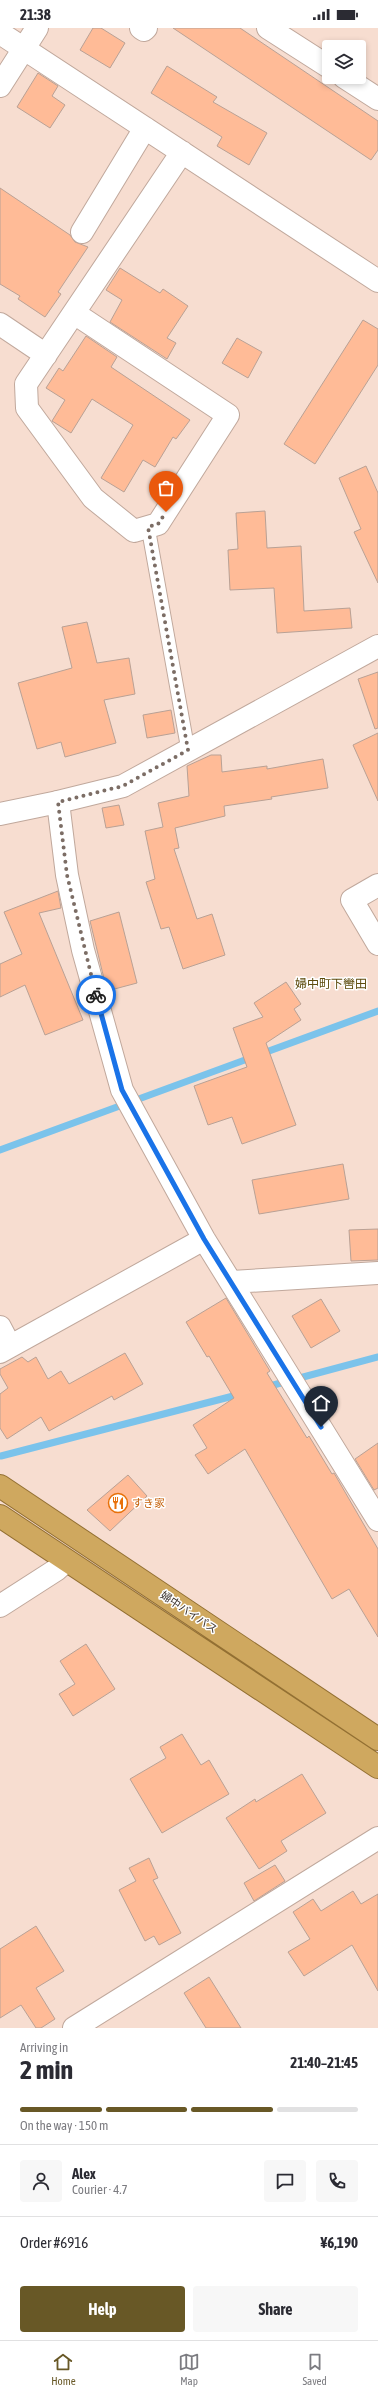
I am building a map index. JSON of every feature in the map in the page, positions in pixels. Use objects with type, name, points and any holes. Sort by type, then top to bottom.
[{"type":"highway","name":"婦中バイパス","points":[[0,1486],[378,1739]]},
{"type":"highway","points":[[0,1516],[378,1767]]},
{"type":"street","points":[[0,86],[37,28]]},
{"type":"street","points":[[141,28],[144,30],[146,28]]},
{"type":"street","points":[[268,28],[322,63]]},
{"type":"street","points":[[0,33],[378,281]]},
{"type":"street","points":[[355,84],[378,99]]},
{"type":"street","points":[[82,232],[145,128]]},
{"type":"street","points":[[74,313],[228,415],[158,524],[134,531],[93,498],[27,408],[26,384],[182,152]]},
{"type":"street","points":[[0,324],[46,355]]},
{"type":"street","points":[[0,814],[123,786],[378,646]]},
{"type":"street","points":[[58,802],[67,875],[83,950],[122,1090],[204,1239],[378,1520]]},
{"type":"street","points":[[378,885],[352,900],[378,944]]},
{"type":"street","points":[[0,1327],[5,1349],[204,1239]]},
{"type":"street","points":[[232,1282],[378,1273]]},
{"type":"street","points":[[0,1606],[56,1570],[66,1561]]},
{"type":"street","points":[[74,2028],[378,1838]]},
{"type":"lane","points":[[148,527],[188,750]]},
{"type":"building","points":[[93,28],[101,28],[125,43],[110,68],[80,50]]},
{"type":"building","points":[[173,28],[240,28],[378,121],[378,150],[371,160]]},
{"type":"building","points":[[167,66],[217,97],[213,102],[267,133],[249,165],[217,146],[222,137],[151,93]]},
{"type":"building","points":[[38,73],[58,86],[52,96],[65,105],[50,128],[17,107]]},
{"type":"building","points":[[0,188],[70,235],[75,242],[88,247],[58,292],[61,294],[45,317],[18,299],[20,296],[0,284]]},
{"type":"building","points":[[120,268],[160,293],[163,289],[188,306],[167,338],[176,343],[167,359],[110,322],[122,300],[106,290]]},
{"type":"building","points":[[363,320],[378,329],[378,365],[315,464],[284,444]]},
{"type":"building","points":[[86,336],[117,357],[111,367],[190,420],[176,439],[173,437],[155,467],[143,460],[124,492],[101,478],[133,425],[92,399],[71,433],[52,421],[65,400],[46,388],[59,368],[63,371]]},
{"type":"building","points":[[237,338],[262,352],[248,378],[222,363]]},
{"type":"building","points":[[366,466],[378,493],[378,583],[354,532],[361,529],[339,478]]},
{"type":"building","points":[[265,511],[267,548],[301,546],[304,611],[350,608],[352,628],[277,633],[274,588],[230,590],[228,550],[238,549],[236,513]]},
{"type":"building","points":[[87,622],[97,663],[129,658],[135,694],[104,700],[116,743],[65,757],[61,742],[37,749],[18,683],[72,668],[62,627]]},
{"type":"building","points":[[378,672],[378,728],[375,729],[358,679]]},
{"type":"building","points":[[171,710],[175,733],[147,738],[143,715]]},
{"type":"building","points":[[378,733],[378,801],[353,745]]},
{"type":"building","points":[[211,755],[221,755],[222,772],[267,766],[267,769],[323,759],[328,788],[271,797],[272,799],[224,806],[225,816],[175,828],[179,848],[174,849],[197,919],[212,914],[225,955],[183,969],[169,927],[161,929],[146,882],[155,879],[145,831],[163,827],[158,803],[189,796],[187,766]]},
{"type":"building","points":[[119,805],[124,825],[106,828],[102,808]]},
{"type":"building","points":[[58,891],[61,908],[39,913],[83,1020],[45,1035],[25,985],[0,997],[0,964],[22,954],[4,912]]},
{"type":"building","points":[[119,912],[137,983],[107,991],[90,921]]},
{"type":"building","points":[[286,982],[301,1004],[294,1009],[301,1020],[266,1043],[296,1125],[242,1144],[232,1117],[208,1125],[194,1086],[247,1067],[233,1028],[263,1017],[254,1003]]},
{"type":"building","points":[[343,1164],[349,1199],[259,1214],[252,1180]]},
{"type":"building","points":[[378,1229],[378,1260],[351,1261],[349,1230]]},
{"type":"building","points":[[226,1298],[270,1371],[267,1373],[307,1438],[309,1436],[332,1474],[334,1473],[378,1549],[378,1637],[349,1589],[332,1599],[245,1449],[208,1474],[195,1455],[207,1448],[193,1425],[234,1398],[209,1356],[207,1357],[186,1322]]},
{"type":"building","points":[[321,1299],[340,1331],[311,1348],[292,1316]]},
{"type":"building","points":[[125,1353],[143,1384],[114,1400],[112,1396],[49,1431],[41,1417],[7,1439],[0,1428],[0,1394],[8,1388],[0,1374],[0,1369],[22,1357],[28,1362],[36,1357],[48,1379],[61,1371],[69,1384]]},
{"type":"building","points":[[378,1443],[378,1488],[374,1490],[355,1459]]},
{"type":"building","name":"すき家","points":[[128,1475],[147,1496],[110,1531],[87,1510]]},
{"type":"building","points":[[86,1644],[115,1689],[73,1716],[59,1694],[75,1684],[60,1661]]},
{"type":"building","points":[[182,1734],[201,1765],[209,1760],[229,1794],[162,1833],[130,1779],[166,1758],[160,1747]]},
{"type":"building","points":[[302,1774],[326,1813],[281,1841],[287,1851],[259,1869],[226,1818],[255,1799],[256,1802]]},
{"type":"building","points":[[149,1858],[158,1878],[153,1880],[181,1933],[159,1945],[154,1936],[145,1941],[119,1890],[136,1881],[129,1868]]},
{"type":"building","points":[[275,1865],[285,1881],[254,1901],[244,1883]]},
{"type":"building","points":[[353,1891],[361,1904],[378,1894],[378,1991],[352,1945],[304,1976],[288,1952],[310,1939],[293,1912],[313,1899],[321,1911]]},
{"type":"building","points":[[36,1926],[64,1971],[36,1988],[55,2019],[41,2028],[36,2028],[21,2005],[0,2018],[0,1949]]},
{"type":"building","points":[[209,1977],[241,2028],[206,2028],[184,1993]]},
{"type":"waterway","points":[[0,1150],[378,1011]]},
{"type":"waterway","points":[[266,1387],[378,1357]]},
{"type":"waterway","points":[[1,1456],[241,1394]]},
{"type":"way so far","points":[[96,995],[83,950],[67,875],[58,802],[123,786],[188,750],[148,527],[158,524],[166,512]]},
{"type":"place","name":"すき家","points":[[118,1503]]},
{"type":"district","name":"婦中町下轡田","points":[[331,984]]},
{"type":"route","points":[[96,995],[122,1090],[204,1239],[321,1427]]}]
